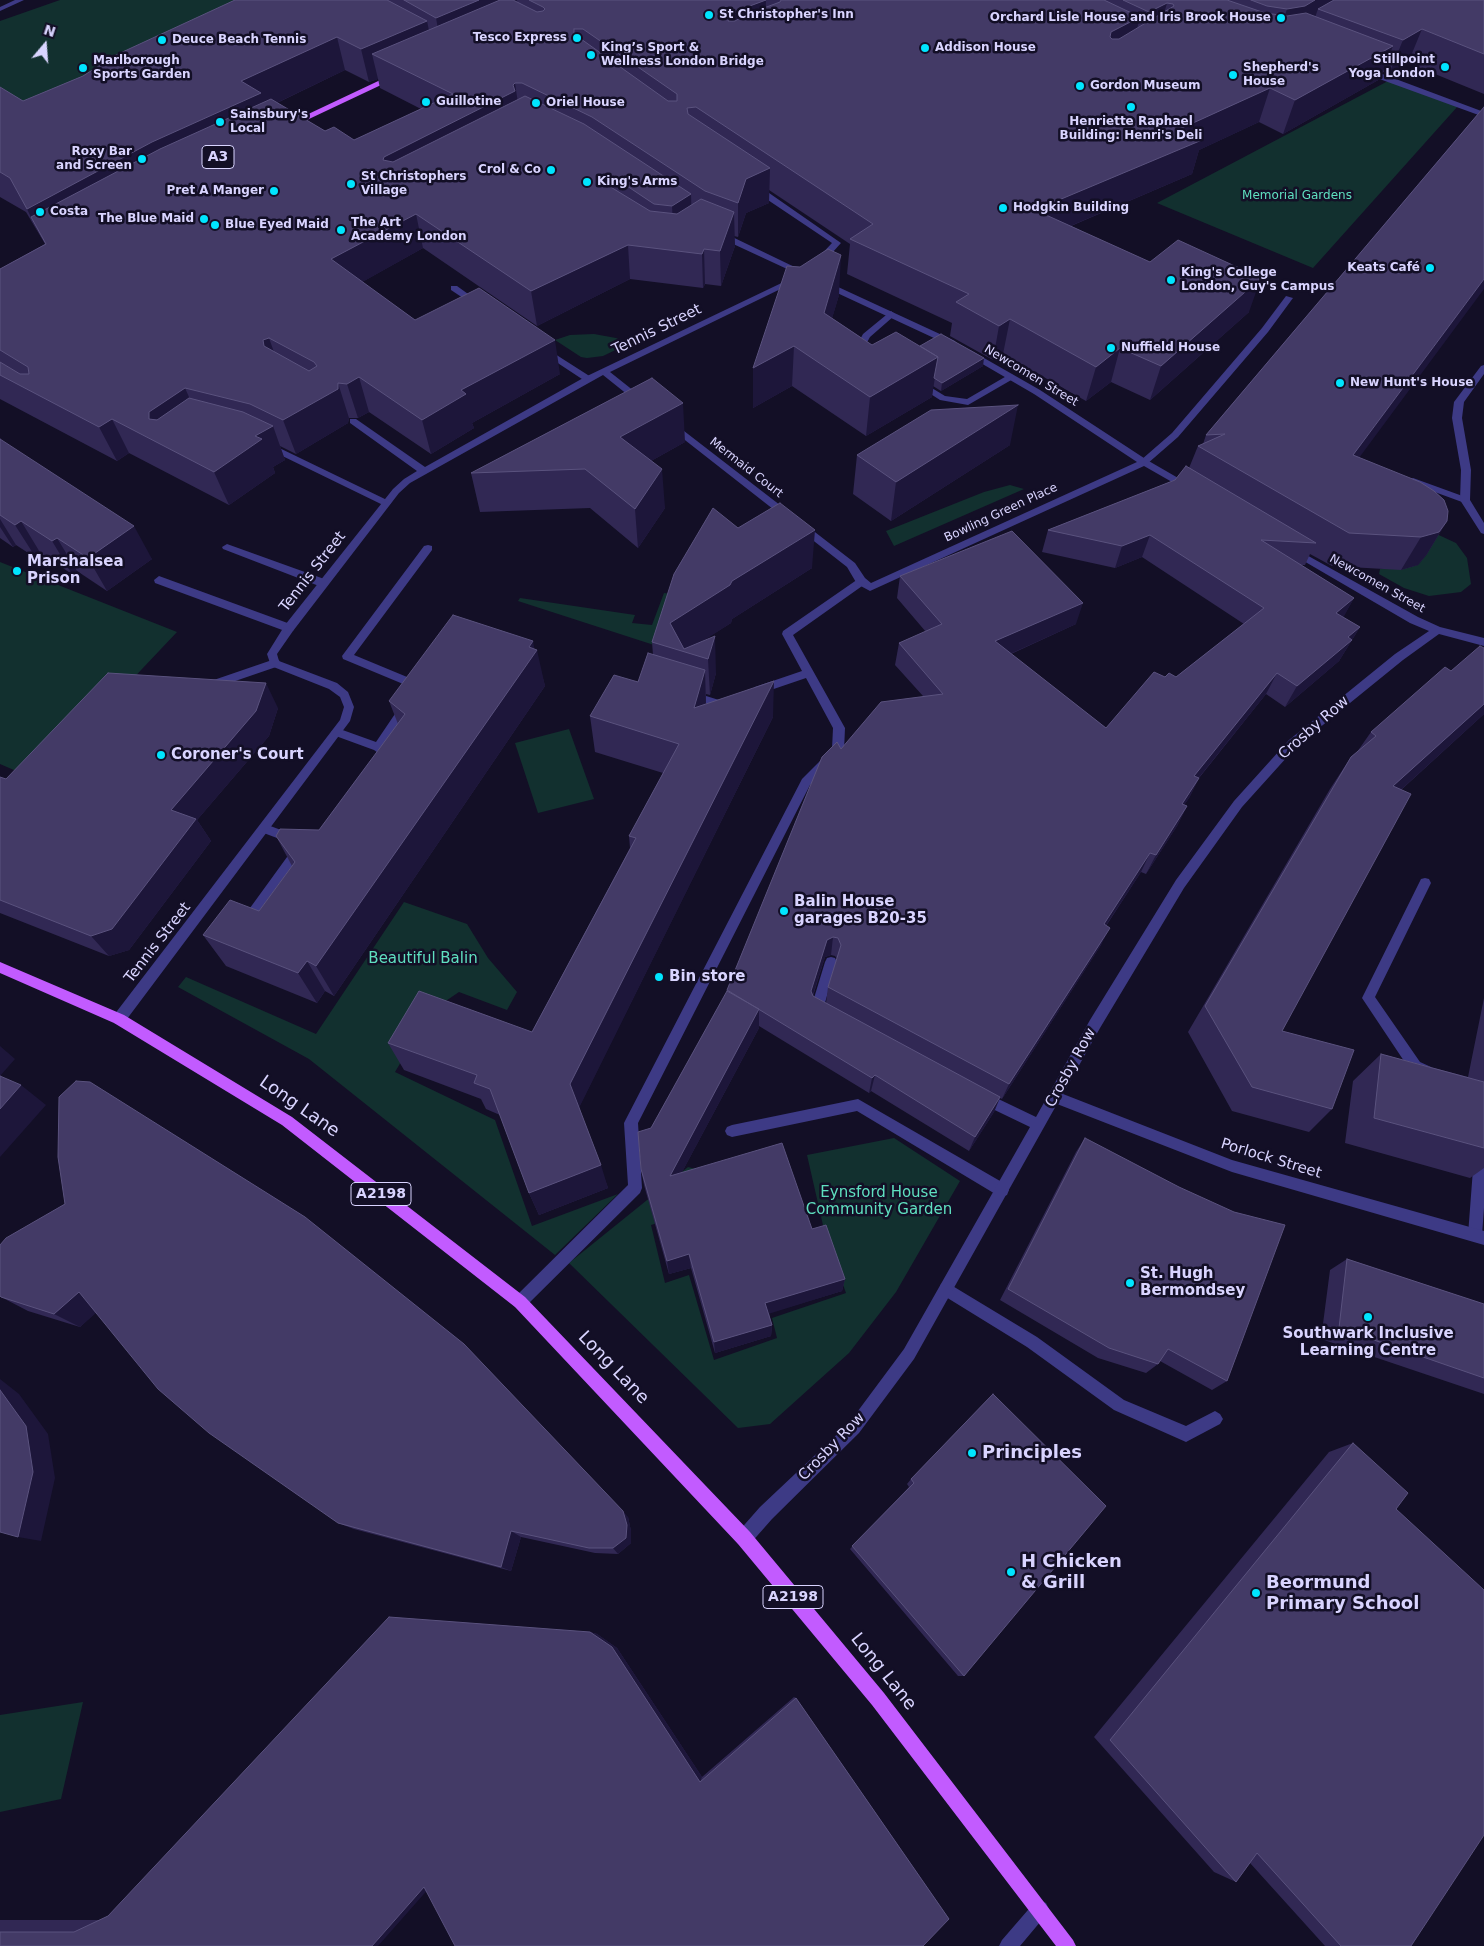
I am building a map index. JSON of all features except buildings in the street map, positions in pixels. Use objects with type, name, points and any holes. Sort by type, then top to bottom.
[{"type":"main road","points":[[279,129],[298,124],[400,74]]},
{"type":"main road","name":"Long Lane","points":[[0,967],[119,1019],[287,1121],[520,1302],[744,1538],[878,1699],[1040,1909],[1066,1946]]},
{"type":"street","points":[[0,9],[21,0]]},
{"type":"street","points":[[1356,66],[1484,115]]},
{"type":"street","points":[[749,183],[837,243],[806,275]]},
{"type":"street","name":"Newcomen Street","points":[[709,231],[951,342],[1037,392],[1144,462],[1194,492]]},
{"type":"street","name":"Tennis Street","points":[[119,1019],[265,829],[345,721],[349,707],[344,695],[333,686],[275,663],[272,654],[289,628],[386,503],[407,481],[588,379],[806,275]]},
{"type":"street","points":[[454,288],[487,310]]},
{"type":"street","name":"Bowling Green Place","points":[[808,673],[787,634],[865,584],[1144,462],[1175,435],[1265,330],[1289,298]]},
{"type":"street","points":[[877,357],[860,347],[866,336],[891,314]]},
{"type":"street","points":[[536,344],[588,379]]},
{"type":"street","points":[[1484,368],[1459,402],[1457,418],[1466,470],[1465,500],[1484,531]]},
{"type":"street","points":[[604,372],[651,409]]},
{"type":"street","points":[[910,378],[943,398],[968,402],[1010,377]]},
{"type":"street","points":[[353,421],[424,472]]},
{"type":"street","name":"Mermaid Court","points":[[666,421],[851,565],[865,584]]},
{"type":"street","points":[[260,442],[386,503]]},
{"type":"street","points":[[1403,477],[1465,500]]},
{"type":"street","name":"Newcomen Street","points":[[1286,546],[1352,586],[1436,630],[1484,642]]},
{"type":"street","points":[[227,547],[323,583]]},
{"type":"street","points":[[378,747],[420,687],[347,656],[428,548]]},
{"type":"street","points":[[159,580],[289,628]]},
{"type":"street","name":"Crosby Row","points":[[744,1538],[766,1513],[854,1428],[909,1354],[1095,1024],[1180,884],[1238,804],[1292,743],[1398,657],[1436,630]]},
{"type":"street","points":[[201,688],[275,663]]},
{"type":"street","points":[[520,1302],[635,1188],[630,1123],[806,782],[838,751],[839,728],[808,673],[719,704],[675,691]]},
{"type":"street","points":[[337,732],[378,747],[386,752],[388,759]]},
{"type":"street","points":[[254,912],[308,844],[265,829]]},
{"type":"street","points":[[1425,883],[1368,998],[1415,1066],[1441,1079]]},
{"type":"street","points":[[831,962],[818,1008],[833,1017]]},
{"type":"street","points":[[973,1093],[1039,1125]]},
{"type":"street","name":"Porlock Street","points":[[1054,1097],[1232,1166],[1480,1237]]},
{"type":"street","points":[[732,1131],[858,1105],[1002,1190]]},
{"type":"street","points":[[1480,1237],[1482,1141]]},
{"type":"street","points":[[946,1289],[1032,1342],[1119,1405],[1186,1434],[1215,1419]]},
{"type":"street","points":[[1008,1946],[1040,1909]]},
{"type":"green space","name":"Marlborough Sports Garden","points":[[60,0],[255,0],[36,127],[0,103],[0,21]]},
{"type":"green space","name":"Memorial Gardens","points":[[1390,80],[1458,106],[1313,268],[1157,203]]},
{"type":"green space","points":[[594,334],[630,343],[603,356],[587,358],[581,357],[555,340],[570,335]]},
{"type":"green space","points":[[1010,485],[1024,489],[894,546],[886,531],[984,492]]},
{"type":"green space","points":[[1415,524],[1456,543],[1467,558],[1471,584],[1461,592],[1429,596],[1404,588],[1379,574],[1380,569],[1418,565],[1427,554],[1428,544]]},
{"type":"green space","points":[[0,562],[177,632],[37,780],[0,764]]},
{"type":"green space","points":[[664,593],[671,594],[654,645],[518,601],[520,598],[635,615],[632,623],[652,625]]},
{"type":"green space","points":[[569,729],[594,799],[538,813],[515,743]]},
{"type":"green space","name":"Beautiful Balin","points":[[404,902],[467,924],[488,958],[517,992],[507,1010],[459,992],[431,1011],[395,1072],[495,1120],[532,1226],[618,1194],[555,1255],[309,1059],[178,987],[186,977],[316,1034]]},
{"type":"green space","name":"Eynsford House Community Garden","points":[[894,1138],[960,1181],[896,1292],[849,1353],[770,1424],[738,1428],[569,1263],[688,1167],[719,1175],[726,1201],[651,1225],[665,1283],[689,1275],[714,1360],[777,1338],[772,1318],[846,1293],[825,1234],[807,1155]]},
{"type":"green space","points":[[83,1702],[61,1799],[0,1812],[0,1715]]},
{"type":"place","name":"St Christopher's Inn","points":[[709,15]]},
{"type":"place","name":"Orchard Lisle House and Iris Brook House","points":[[1281,18]]},
{"type":"place","name":"Tesco Express","points":[[577,38]]},
{"type":"place","name":"Deuce Beach Tennis","points":[[162,40]]},
{"type":"place","name":"Addison House","points":[[925,48]]},
{"type":"place","name":"King’s Sport & Wellness London Bridge","points":[[591,55]]},
{"type":"place","name":"Stillpoint Yoga London","points":[[1445,67]]},
{"type":"place","name":"Marlborough Sports Garden","points":[[83,68]]},
{"type":"place","name":"Shepherd's House","points":[[1233,75]]},
{"type":"place","name":"Gordon Museum","points":[[1080,86]]},
{"type":"place","name":"Guillotine","points":[[426,102]]},
{"type":"place","name":"Oriel House","points":[[536,103]]},
{"type":"place","name":"Henriette Raphael Building: Henri's Deli","points":[[1131,107]]},
{"type":"place","name":"Sainsbury's Local","points":[[220,122]]},
{"type":"place","name":"Roxy Bar and Screen","points":[[142,159]]},
{"type":"place","name":"Crol & Co","points":[[551,170]]},
{"type":"place","name":"King's Arms","points":[[587,182]]},
{"type":"place","name":"St Christophers Village","points":[[351,184]]},
{"type":"place","name":"Pret A Manger","points":[[274,191]]},
{"type":"place","name":"Hodgkin Building","points":[[1003,208]]},
{"type":"place","name":"Costa","points":[[40,212]]},
{"type":"place","name":"The Blue Maid","points":[[204,219]]},
{"type":"place","name":"Blue Eyed Maid","points":[[215,225]]},
{"type":"place","name":"The Art Academy London","points":[[341,230]]},
{"type":"place","name":"Keats Café","points":[[1430,268]]},
{"type":"place","name":"King's College London, Guy's Campus","points":[[1171,280]]},
{"type":"place","name":"Nuffield House","points":[[1111,348]]},
{"type":"place","name":"New Hunt's House","points":[[1340,383]]},
{"type":"place","name":"Marshalsea Prison","points":[[17,571]]},
{"type":"place","name":"Coroner's Court","points":[[161,755]]},
{"type":"place","name":"Balin House garages B20-35","points":[[784,911]]},
{"type":"place","name":"Bin store","points":[[659,977]]},
{"type":"place","name":"St. Hugh Bermondsey","points":[[1130,1283]]},
{"type":"place","name":"Southwark Inclusive Learning Centre","points":[[1368,1317]]},
{"type":"place","name":"Principles","points":[[972,1453]]},
{"type":"place","name":"H Chicken & Grill","points":[[1011,1572]]},
{"type":"place","name":"Beormund Primary School","points":[[1256,1593]]}]
